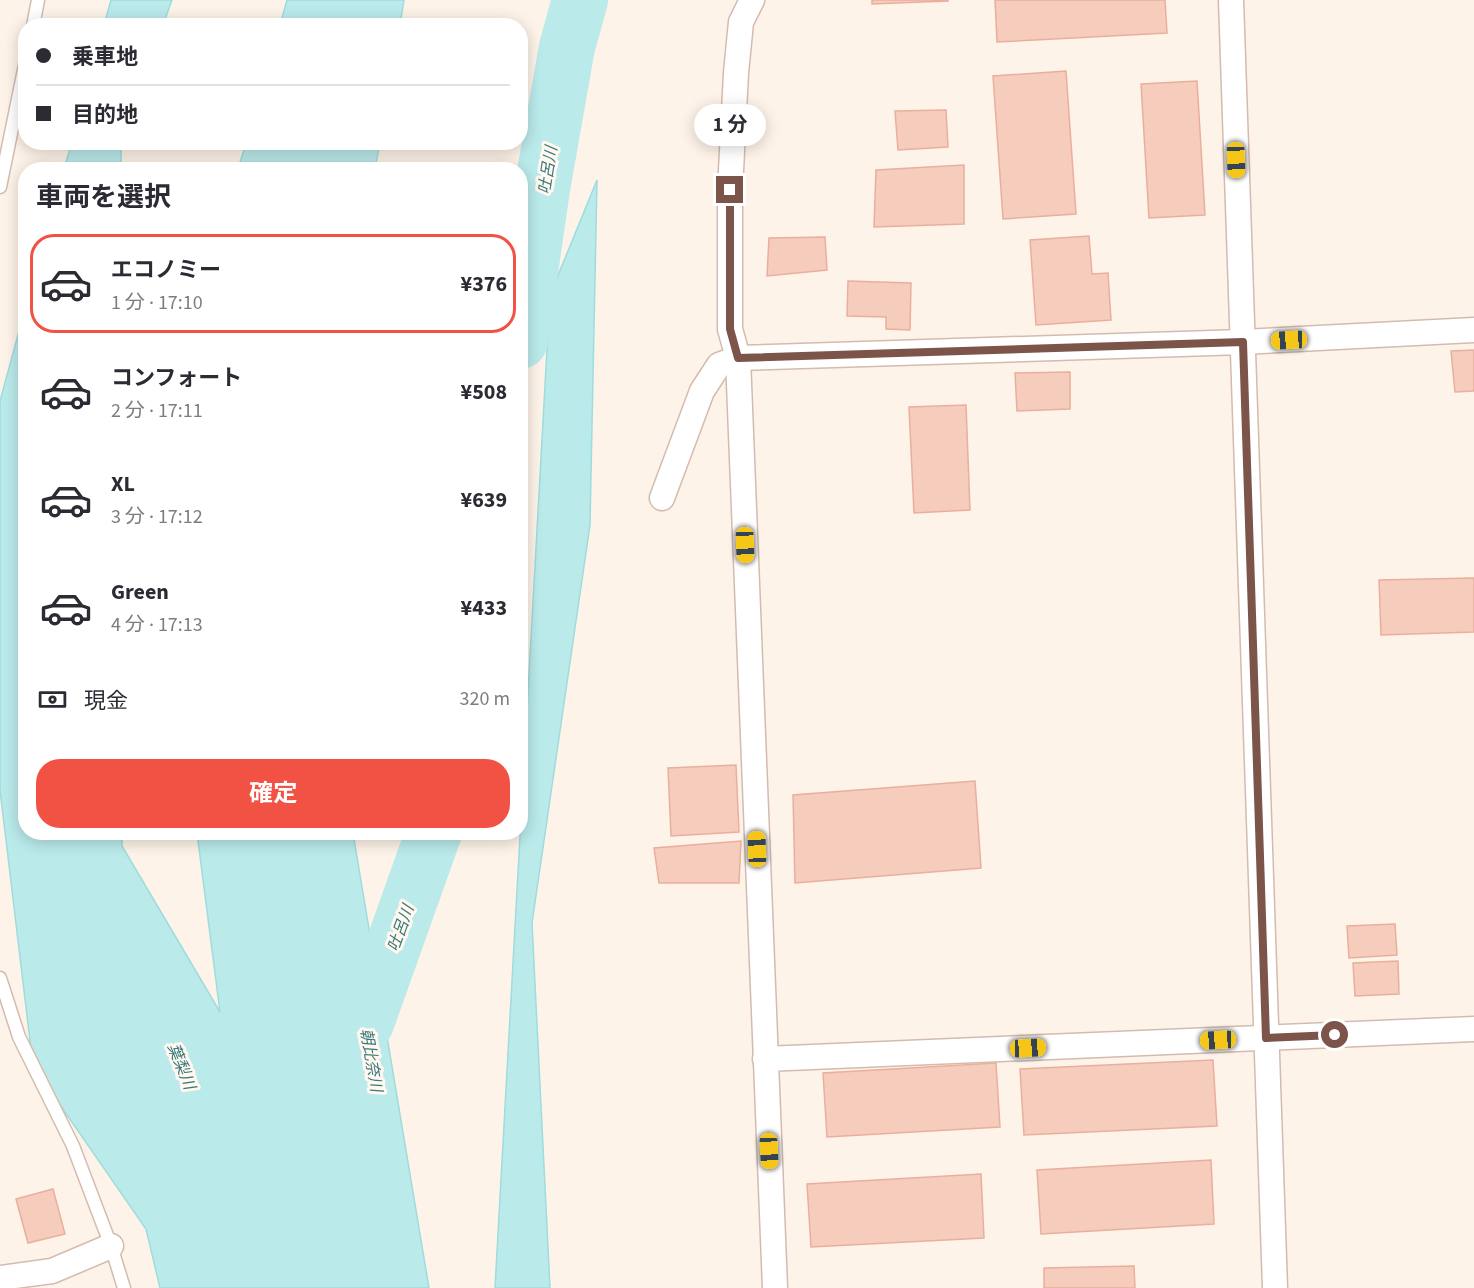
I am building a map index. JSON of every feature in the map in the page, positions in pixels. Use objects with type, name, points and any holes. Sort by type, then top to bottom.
[{"type":"street","points":[[752,0],[741,22],[736,73],[730,190],[730,329],[738,358],[775,1288]]},
{"type":"street","points":[[1231,0],[1275,1288]]},
{"type":"street","points":[[662,498],[702,391],[719,365],[738,358],[1243,342],[1474,330]]},
{"type":"street","points":[[765,1059],[1474,1029]]},
{"type":"street","points":[[0,1278],[52,1271],[111,1246]]},
{"type":"lane","points":[[35,18],[38,0]]},
{"type":"lane","points":[[0,187],[18,99]]},
{"type":"lane","points":[[0,978],[19,1038],[73,1146],[111,1246],[124,1288]]},
{"type":"water","points":[[111,0],[172,0],[166,18],[106,18]]},
{"type":"water","points":[[287,0],[404,0],[401,18],[282,18]]},
{"type":"water","points":[[70,150],[121,150],[121,162],[66,162]]},
{"type":"water","points":[[244,150],[379,150],[376,162],[240,162]]},
{"type":"water","points":[[597,180],[590,525],[532,923],[550,1288],[495,1288],[520,840],[528,840],[528,692],[550,295]]},
{"type":"water","points":[[18,335],[18,840],[122,840],[122,846],[220,1012],[198,840],[354,840],[429,1288],[160,1288],[146,1229],[33,1066],[0,790],[0,401]]},
{"type":"building","points":[[872,0],[948,0],[948,1],[872,4]]},
{"type":"building","points":[[995,0],[1165,0],[1167,33],[997,42]]},
{"type":"building","points":[[1066,71],[1076,214],[1003,219],[993,76]]},
{"type":"building","points":[[1197,81],[1205,215],[1149,218],[1141,84]]},
{"type":"building","points":[[946,110],[948,147],[898,150],[895,111]]},
{"type":"building","points":[[964,165],[964,224],[874,227],[876,170]]},
{"type":"building","points":[[1089,236],[1092,274],[1108,273],[1111,320],[1036,325],[1030,240]]},
{"type":"building","points":[[825,237],[827,270],[767,276],[769,238]]},
{"type":"building","points":[[848,281],[911,283],[910,330],[886,329],[886,317],[847,316]]},
{"type":"building","points":[[1474,350],[1474,391],[1455,392],[1451,351]]},
{"type":"building","points":[[1070,372],[1070,409],[1017,411],[1015,373]]},
{"type":"building","points":[[966,405],[970,510],[914,513],[909,407]]},
{"type":"building","points":[[1474,578],[1474,632],[1381,635],[1379,580]]},
{"type":"building","points":[[736,765],[739,832],[671,836],[668,768]]},
{"type":"building","points":[[975,781],[981,868],[795,883],[793,795]]},
{"type":"building","points":[[741,841],[739,883],[659,883],[654,848]]},
{"type":"building","points":[[1395,924],[1397,955],[1349,958],[1347,926]]},
{"type":"building","points":[[1398,961],[1399,994],[1355,996],[1353,963]]},
{"type":"building","points":[[1213,1060],[1217,1126],[1024,1135],[1020,1069]]},
{"type":"building","points":[[996,1063],[1000,1127],[827,1137],[823,1073]]},
{"type":"building","points":[[1211,1160],[1214,1224],[1041,1234],[1037,1170]]},
{"type":"building","points":[[981,1174],[984,1238],[811,1247],[807,1184]]},
{"type":"building","points":[[53,1189],[65,1234],[28,1243],[16,1199]]},
{"type":"building","points":[[1134,1266],[1135,1288],[1044,1288],[1044,1268]]},
{"type":"waterway","name":"吐呂川","points":[[528,286],[567,47],[580,0]]},
{"type":"waterway","name":"吐呂川","points":[[366,1023],[431,840]]},
{"type":"route","points":[[730,190],[730,329],[738,358],[1243,342],[1266,1038],[1335,1035]]},
{"type":"water label","name":"朝比奈川","points":[[372,1060]]},
{"type":"water label","name":"葉梨川","points":[[182,1066]]}]
